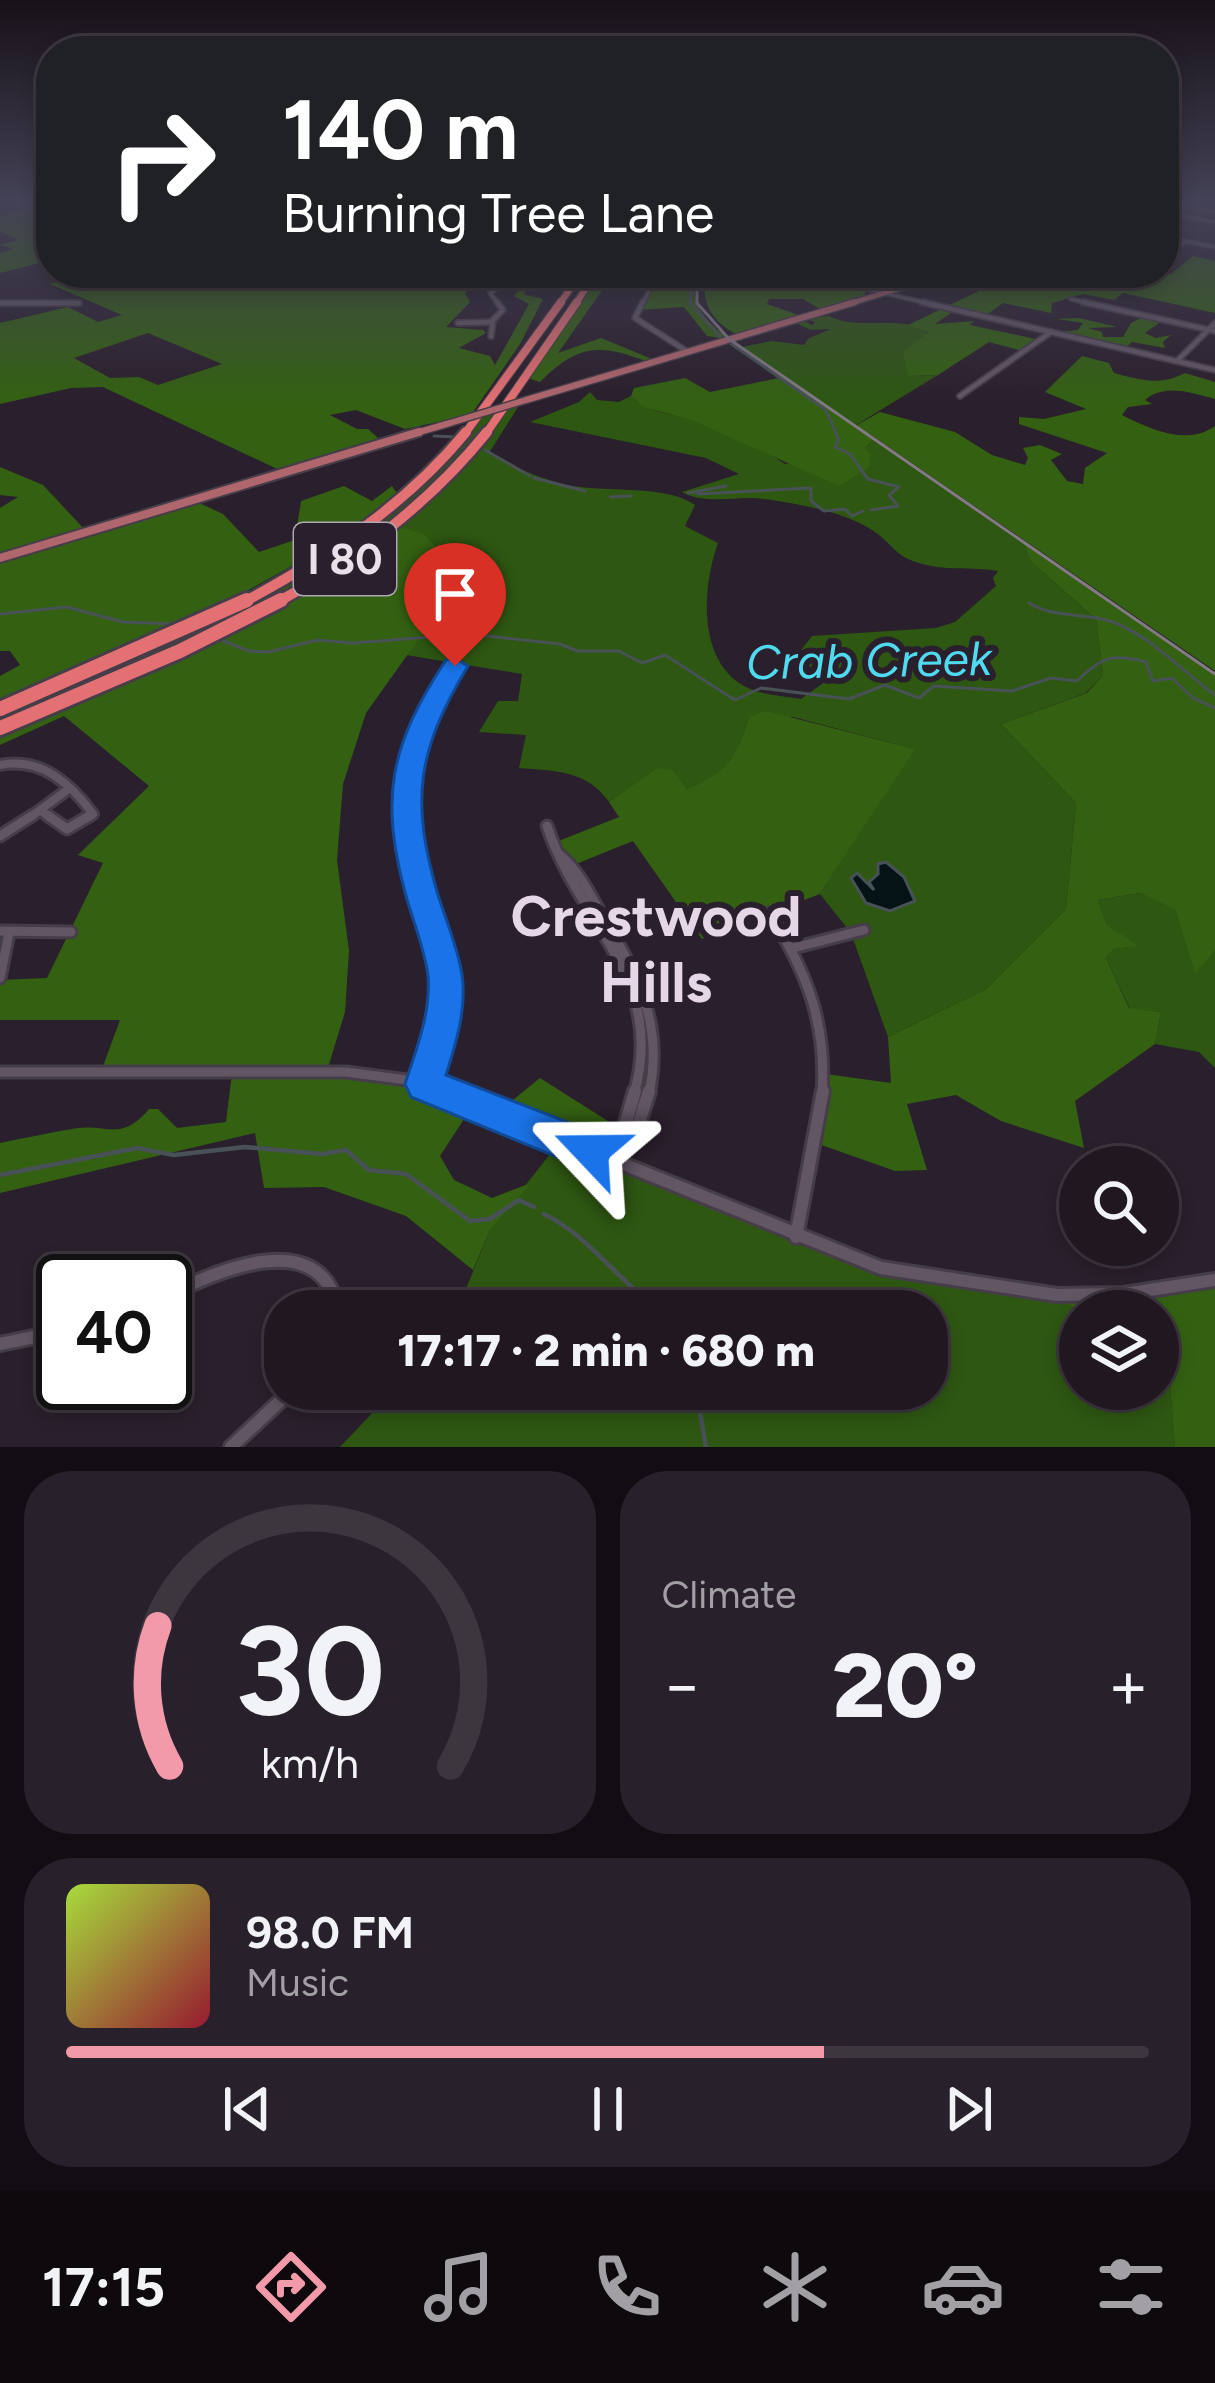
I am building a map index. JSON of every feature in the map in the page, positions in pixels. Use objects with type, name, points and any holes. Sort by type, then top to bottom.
[{"type":"highway","name":"I 80","points":[[0,709],[222,611],[301,568],[373,520],[457,443],[570,288]]},
{"type":"highway","name":"I 80","points":[[0,728],[240,620],[327,571],[394,524],[469,454],[585,288]]},
{"type":"main road","points":[[0,559],[900,288]]},
{"type":"street","points":[[491,336],[492,322],[502,310],[490,293],[498,288]]},
{"type":"street","points":[[650,288],[635,317],[688,352]]},
{"type":"street","points":[[863,288],[1215,370]]},
{"type":"street","points":[[1071,299],[1213,328]]},
{"type":"street","points":[[0,303],[79,302]]},
{"type":"street","points":[[458,322],[492,322]]},
{"type":"street","points":[[1177,361],[1213,328]]},
{"type":"street","points":[[960,396],[1051,332]]},
{"type":"street","points":[[424,1084],[442,1026],[445,976],[407,842],[406,783],[425,715],[455,666]]},
{"type":"street","points":[[0,766],[27,761],[70,786],[92,816],[67,829],[41,811]]},
{"type":"street","points":[[0,836],[67,795],[70,786]]},
{"type":"street","points":[[547,826],[636,981],[654,1034],[652,1076],[628,1146],[615,1161]]},
{"type":"street","points":[[769,913],[794,948],[817,1000],[826,1061],[823,1112],[796,1237]]},
{"type":"street","points":[[794,948],[864,930]]},
{"type":"street","points":[[0,978],[5,932],[71,932]]},
{"type":"street","points":[[0,1072],[346,1072],[424,1084],[881,1268],[1057,1295],[1124,1294],[1215,1280]]},
{"type":"street","points":[[192,1284],[240,1262],[274,1258],[318,1274],[332,1290]]},
{"type":"street","points":[[0,1344],[36,1337]]},
{"type":"street","points":[[231,1447],[270,1410]]},
{"type":"green space","points":[[1179,269],[1215,269],[1215,313],[1123,293],[1114,300],[1083,294],[1052,303],[1051,313],[1003,303],[985,316],[955,310],[935,324],[974,321],[970,325],[1040,340],[1023,351],[989,342],[938,375],[908,376],[903,352],[928,332],[908,325],[983,289],[979,288],[1179,288]]},
{"type":"green space","points":[[59,288],[470,288],[465,293],[470,302],[446,327],[483,330],[486,333],[459,348],[490,356],[495,365],[529,304],[514,296],[528,288],[523,294],[543,299],[520,344],[471,415],[405,429],[356,410],[330,415],[357,429],[368,429],[378,438],[286,473],[103,387],[71,388],[0,404],[0,323],[68,307],[98,322],[122,315]],"holes":[[[148,333],[222,364],[158,385],[139,377],[110,378],[74,358]]]},
{"type":"green space","points":[[590,288],[695,288],[697,303],[707,318],[729,339],[707,336],[684,307],[638,310],[647,291],[603,289],[558,353],[601,338],[657,361],[592,350],[567,359],[540,382],[528,378]]},
{"type":"green space","points":[[706,288],[900,288],[884,293],[867,290],[863,297],[822,310],[803,299],[769,299],[767,304],[801,316],[738,335],[710,310]]},
{"type":"green space","points":[[829,316],[928,331],[916,344],[908,376],[938,375],[856,425],[742,347],[772,341],[804,345],[831,329],[811,330],[793,322],[801,319],[812,325],[815,322],[804,318]]},
{"type":"green space","points":[[1145,316],[1163,320],[1145,333],[1156,338],[1171,335],[1163,342],[1165,348],[1132,342],[1125,348],[1059,332],[1078,330],[1083,323],[1057,319],[1079,318],[1117,327],[1088,328],[1102,332],[1103,337],[1123,337],[1131,323]]},
{"type":"green space","points":[[1082,356],[1109,363],[1114,373],[1142,380],[1159,381],[1185,373],[1215,382],[1215,399],[1161,392],[1145,400],[1152,404],[1128,407],[1122,415],[1181,435],[1215,426],[1215,671],[868,433],[874,439],[865,448],[871,454],[868,468],[839,486],[694,421],[643,407],[631,396],[634,388],[685,378],[710,392],[784,377],[855,426],[880,412],[955,432],[992,455],[1025,465],[1028,458],[1023,448],[1040,445],[1062,454],[1051,460],[1067,481],[1083,484],[1085,468],[1107,453],[1019,424],[1019,417],[1044,419],[1086,409],[1045,392]]},
{"type":"green space","points":[[590,392],[597,400],[619,402],[631,396],[653,410],[729,434],[785,464],[865,448],[874,439],[1023,542],[1030,561],[1096,619],[1103,675],[1086,693],[1001,724],[1076,803],[1066,909],[986,989],[888,1037],[851,933],[820,894],[914,749],[793,717],[749,717],[735,753],[712,776],[687,789],[658,768],[609,802],[580,778],[519,768],[526,735],[479,732],[498,701],[518,701],[522,674],[406,655],[443,605],[393,530],[507,408],[520,404],[489,453],[567,485],[668,494],[695,505],[685,526],[718,543],[707,601],[711,642],[730,675],[752,690],[801,699],[826,681],[797,655],[812,636],[936,628],[955,622],[996,586],[993,578],[998,571],[916,562],[872,530],[834,513],[764,499],[702,498],[682,492],[739,474],[706,458],[530,422],[579,402]]},
{"type":"green space","points":[[498,410],[436,482],[379,534],[324,571],[301,579],[370,525],[481,416]]},
{"type":"green space","points":[[0,467],[43,485],[86,531],[0,557],[0,508],[18,497],[0,495]]},
{"type":"green space","points":[[344,486],[372,501],[392,486],[398,495],[255,586],[0,705],[0,676],[20,665],[10,651],[0,651],[0,560],[195,501],[223,514],[259,552],[295,540],[301,501]]},
{"type":"green space","points":[[400,527],[424,534],[441,553],[443,605],[366,713],[343,784],[337,860],[349,951],[345,1012],[327,1071],[362,1073],[475,1102],[440,1156],[454,1180],[492,1198],[531,1183],[490,1230],[473,1270],[406,1216],[324,1187],[264,1188],[255,1133],[0,1193],[0,1143],[78,1128],[122,1128],[149,1109],[158,1109],[177,1128],[226,1122],[232,1073],[101,1072],[120,1020],[0,1020],[0,980],[47,978],[103,863],[78,855],[149,786],[64,716],[0,745],[0,732],[205,642]]},
{"type":"green space","points":[[1023,542],[1215,675],[1215,951],[1195,974],[1176,910],[1140,893],[1098,900],[1107,925],[1138,946],[1114,949],[1106,958],[1129,1008],[1161,1012],[1155,1044],[1075,1101],[1084,1146],[1001,1121],[956,1095],[907,1104],[927,1170],[895,1171],[816,1143],[826,1074],[891,1083],[888,1037],[986,989],[1066,909],[1076,803],[1001,724],[1087,693],[1103,675],[1096,619],[1030,561]]},
{"type":"green space","points":[[295,581],[291,587],[244,615],[0,725],[0,712]]},
{"type":"green space","points":[[766,711],[915,749],[820,894],[702,939],[633,841],[571,866],[556,842],[619,817],[609,802],[657,768],[672,770],[687,789],[712,776],[735,753],[749,717]]},
{"type":"green space","points":[[1140,893],[1177,910],[1195,973],[1215,951],[1215,1068],[1199,1052],[1155,1044],[1161,1012],[1130,1009],[1106,958],[1114,949],[1135,946],[1107,925],[1098,900]]},
{"type":"green space","points":[[540,1078],[622,1130],[615,1161],[498,1112]]},
{"type":"green space","points":[[562,1139],[841,1255],[1057,1295],[1059,1410],[1172,1410],[1175,1447],[340,1447],[375,1410],[948,1410],[948,1290],[466,1290],[490,1230]]},
{"type":"green space","points":[[1215,1280],[1215,1447],[1175,1447],[1172,1410],[1179,1410],[1179,1290],[1110,1290]]},
{"type":"shaded area","points":[[886,862],[904,877],[915,901],[890,911],[866,903],[851,878],[857,873],[874,890],[869,882],[878,874],[878,864]]},
{"type":"waterway","points":[[691,288],[690,302],[721,338]]},
{"type":"waterway","points":[[730,343],[826,410],[839,440],[835,447],[850,454],[868,479],[899,487],[889,495],[898,506],[871,510]]},
{"type":"waterway","points":[[434,436],[456,437]]},
{"type":"waterway","points":[[485,450],[530,476]]},
{"type":"waterway","points":[[534,478],[585,491]]},
{"type":"waterway","points":[[688,493],[726,486]]},
{"type":"waterway","points":[[698,494],[811,488],[811,501],[824,511],[845,509],[852,516],[863,511]]},
{"type":"waterway","points":[[610,497],[631,496]]},
{"type":"waterway","points":[[1029,603],[1127,628],[1215,695]]},
{"type":"waterway","name":"Crab Creek","points":[[0,614],[67,607],[123,622],[175,624]]},
{"type":"waterway","name":"Crab Creek","points":[[221,640],[249,651],[268,652],[318,640],[353,643],[470,634],[560,644],[577,651],[619,651],[642,663],[665,655],[735,700],[761,688],[849,699],[885,685],[919,698],[934,686],[1012,691],[1051,678],[1077,681],[1101,662],[1125,658],[1146,662],[1153,681],[1172,678],[1193,698],[1215,708]]},
{"type":"waterway","points":[[0,1175],[137,1148],[174,1155],[245,1147],[323,1154],[346,1150],[369,1170],[406,1174],[470,1221],[490,1219],[519,1200],[534,1207]]},
{"type":"waterway","points":[[544,1214],[576,1235],[635,1290]]},
{"type":"waterway","points":[[700,1410],[706,1447]]},
{"type":"railway","points":[[697,288],[697,303],[729,339],[1215,674]]},
{"type":"district","name":"Crestwood Hills","points":[[656,949]]},
{"type":"route","points":[[455,666],[425,715],[406,783],[407,842],[445,976],[442,1026],[424,1084],[591,1151]]}]
